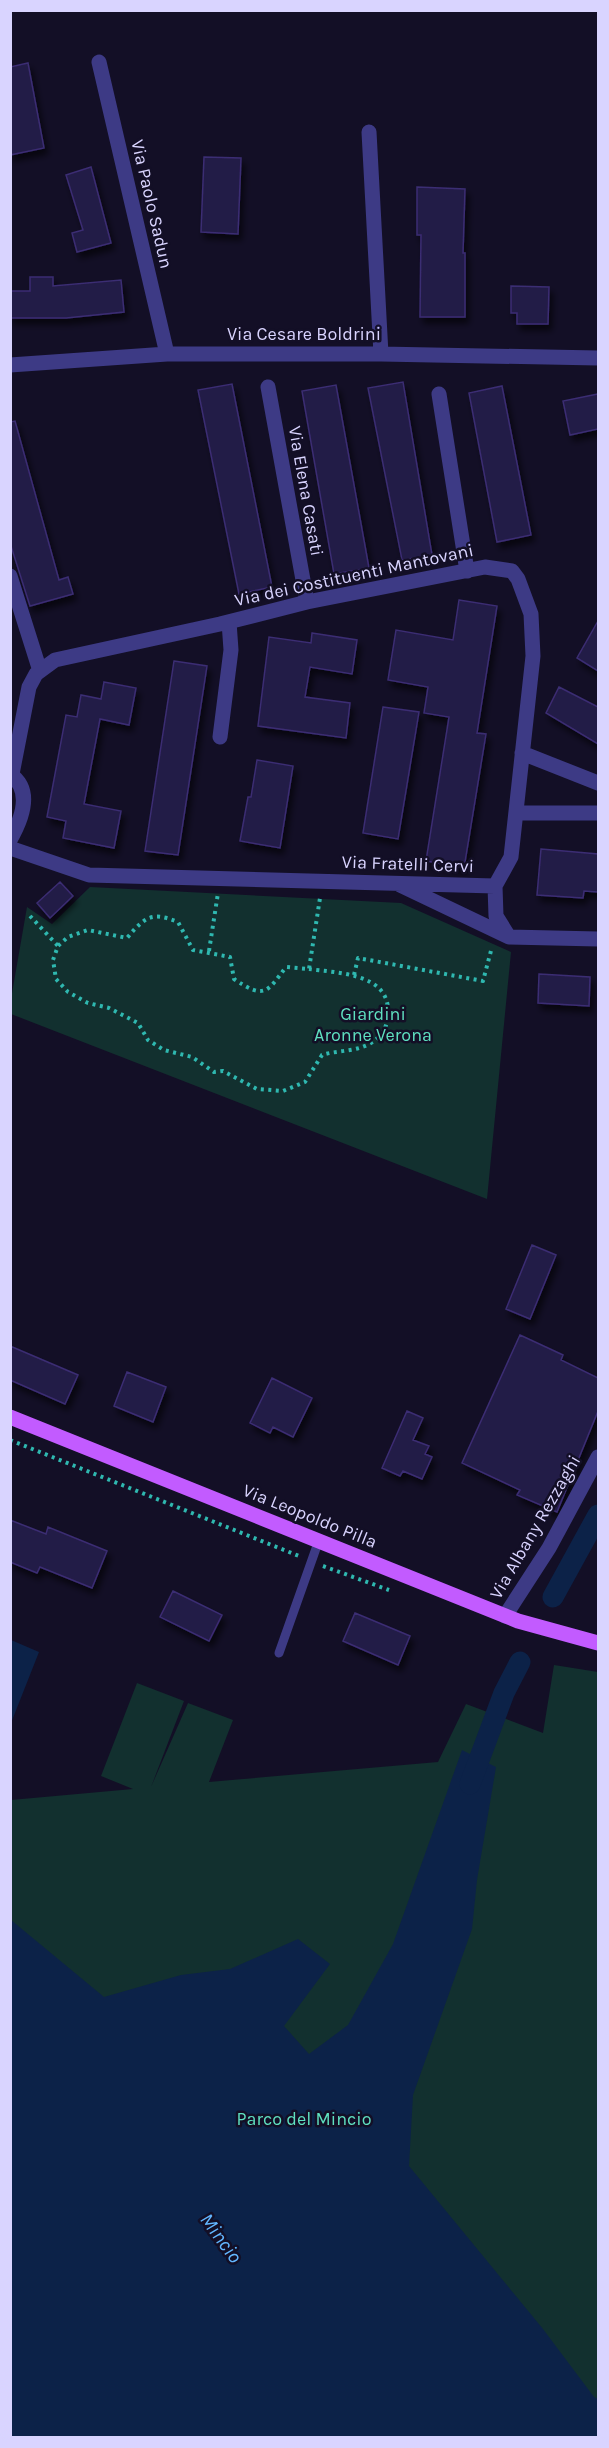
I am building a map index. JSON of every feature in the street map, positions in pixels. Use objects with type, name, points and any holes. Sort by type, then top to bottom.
[{"type":"main road","name":"Via Leopoldo Pilla","points":[[10,1417],[511,1619],[598,1643]]},
{"type":"street","name":"Via Paolo Sadun","points":[[99,62],[167,354]]},
{"type":"street","points":[[369,132],[381,354]]},
{"type":"street","name":"Via Cesare Boldrini","points":[[10,365],[167,354],[381,354],[598,358]]},
{"type":"street","name":"Via Elena Casati","points":[[268,387],[307,602]]},
{"type":"street","points":[[438,394],[467,571]]},
{"type":"street","name":"Via dei Costituenti Mantovani","points":[[40,671],[55,660],[229,622],[307,602],[467,571],[501,567],[512,571],[519,579]]},
{"type":"street","points":[[10,576],[40,671],[29,687],[11,774],[21,784],[24,799],[19,823],[10,840]]},
{"type":"street","name":"Via Fratelli Cervi","points":[[10,848],[89,875],[495,886],[511,857],[533,640],[531,614],[519,579]]},
{"type":"street","name":"Via dei Costituenti Mantovani","points":[[220,737],[231,650],[229,622]]},
{"type":"street","points":[[522,753],[598,783]]},
{"type":"street","points":[[516,813],[598,813]]},
{"type":"street","points":[[396,883],[509,937],[598,939]]},
{"type":"street","points":[[495,886],[496,915],[509,937]]},
{"type":"street","name":"Via Albany Rezzaghi","points":[[511,1619],[598,1457]]},
{"type":"lane","points":[[279,1653],[319,1540]]},
{"type":"path","points":[[209,951],[218,893]]},
{"type":"path","points":[[309,969],[320,898]]},
{"type":"path","points":[[30,916],[58,946]]},
{"type":"path","points":[[149,917],[164,917],[178,922],[193,950],[209,951],[230,957],[234,979],[245,987],[263,991],[274,986],[286,967],[354,975],[380,988],[388,1004],[385,1030],[371,1043],[362,1047],[322,1055],[305,1082],[283,1091],[256,1089],[223,1071],[214,1072],[192,1058],[164,1050],[148,1040],[138,1023],[68,992],[56,979],[53,960],[58,946],[68,937],[88,930],[127,938],[138,923],[149,917]]},
{"type":"path","points":[[354,975],[358,958],[483,981],[493,944]]},
{"type":"green space","name":"Giardini Aronne Verona","points":[[90,887],[401,903],[511,952],[487,1199],[11,1014],[11,999],[27,907],[52,924]]},
{"type":"green space","name":"Parco del Mincio","points":[[554,1665],[598,1672],[598,2437],[11,2438],[11,1800],[133,1789],[101,1776],[137,1683],[184,1701],[151,1787],[188,1703],[233,1720],[209,1782],[438,1762],[466,1704],[543,1733]]},
{"type":"water","points":[[11,1640],[39,1652],[10,1723]]},
{"type":"water","name":"Mincio","points":[[462,1750],[496,1767],[477,1880],[472,1929],[413,2095],[409,2166],[543,2329],[594,2397],[598,2399],[598,2437],[11,2437],[11,1920],[104,1997],[181,1975],[230,1969],[298,1939],[330,1964],[284,2026],[309,2054],[348,2025],[393,1944]]},
{"type":"building","points":[[28,63],[44,148],[10,155],[10,67]]},
{"type":"building","points":[[204,157],[241,158],[238,234],[201,232]]},
{"type":"building","points":[[91,167],[111,243],[77,252],[72,233],[83,230],[66,175]]},
{"type":"building","points":[[417,187],[465,189],[463,253],[465,253],[465,317],[420,317],[421,235],[417,235]]},
{"type":"building","points":[[30,277],[53,277],[53,286],[121,280],[124,312],[66,318],[10,318],[10,291],[30,291]]},
{"type":"building","points":[[511,286],[549,287],[548,324],[517,324],[517,313],[511,313]]},
{"type":"building","points":[[403,382],[432,555],[402,560],[368,388]]},
{"type":"building","points":[[232,384],[272,587],[239,594],[198,390]]},
{"type":"building","points":[[336,385],[369,568],[334,574],[302,391]]},
{"type":"building","points":[[502,386],[531,535],[497,542],[469,393]]},
{"type":"building","points":[[598,394],[598,429],[570,435],[563,401]]},
{"type":"building","points":[[15,421],[59,580],[68,577],[73,594],[30,606],[10,543],[10,422]]},
{"type":"building","points":[[459,600],[497,606],[477,733],[486,734],[464,868],[426,861],[449,717],[424,713],[428,687],[388,680],[396,630],[453,640]]},
{"type":"building","points":[[598,621],[598,671],[577,658]]},
{"type":"building","points":[[312,633],[357,640],[352,674],[310,667],[305,697],[350,703],[346,738],[258,726],[269,637],[311,643]]},
{"type":"building","points":[[174,661],[207,666],[178,855],[145,851]]},
{"type":"building","points":[[104,682],[136,688],[129,725],[100,719],[84,804],[121,811],[114,848],[63,838],[66,821],[47,817],[66,715],[77,717],[81,695],[101,699]]},
{"type":"building","points":[[559,687],[598,707],[598,744],[546,713]]},
{"type":"building","points":[[383,707],[419,712],[398,839],[363,833]]},
{"type":"building","points":[[257,760],[293,766],[280,848],[240,841]]},
{"type":"building","points":[[541,849],[598,854],[598,892],[584,891],[583,898],[537,895]]},
{"type":"building","points":[[60,882],[73,896],[50,918],[37,903]]},
{"type":"building","points":[[539,974],[590,977],[589,1006],[538,1003]]},
{"type":"building","points":[[532,1245],[556,1255],[530,1319],[506,1309]]},
{"type":"building","points":[[520,1335],[563,1355],[561,1360],[598,1378],[598,1411],[557,1512],[517,1495],[520,1490],[462,1463]]},
{"type":"building","points":[[10,1346],[78,1375],[65,1404],[10,1380]]},
{"type":"building","points":[[127,1372],[166,1387],[153,1422],[114,1406]]},
{"type":"building","points":[[272,1378],[312,1398],[293,1437],[273,1427],[270,1433],[250,1423]]},
{"type":"building","points":[[407,1411],[423,1418],[413,1440],[429,1446],[425,1454],[432,1457],[422,1479],[403,1471],[400,1476],[382,1468]]},
{"type":"building","points":[[10,1520],[46,1534],[48,1527],[107,1551],[92,1588],[40,1567],[37,1573],[10,1562]]},
{"type":"building","points":[[173,1591],[222,1615],[209,1641],[160,1617]]},
{"type":"building","points":[[355,1613],[410,1636],[398,1665],[343,1641]]},
{"type":"waterway","points":[[553,1597],[598,1515]]},
{"type":"waterway","points":[[470,1784],[504,1693],[520,1662]]}]
